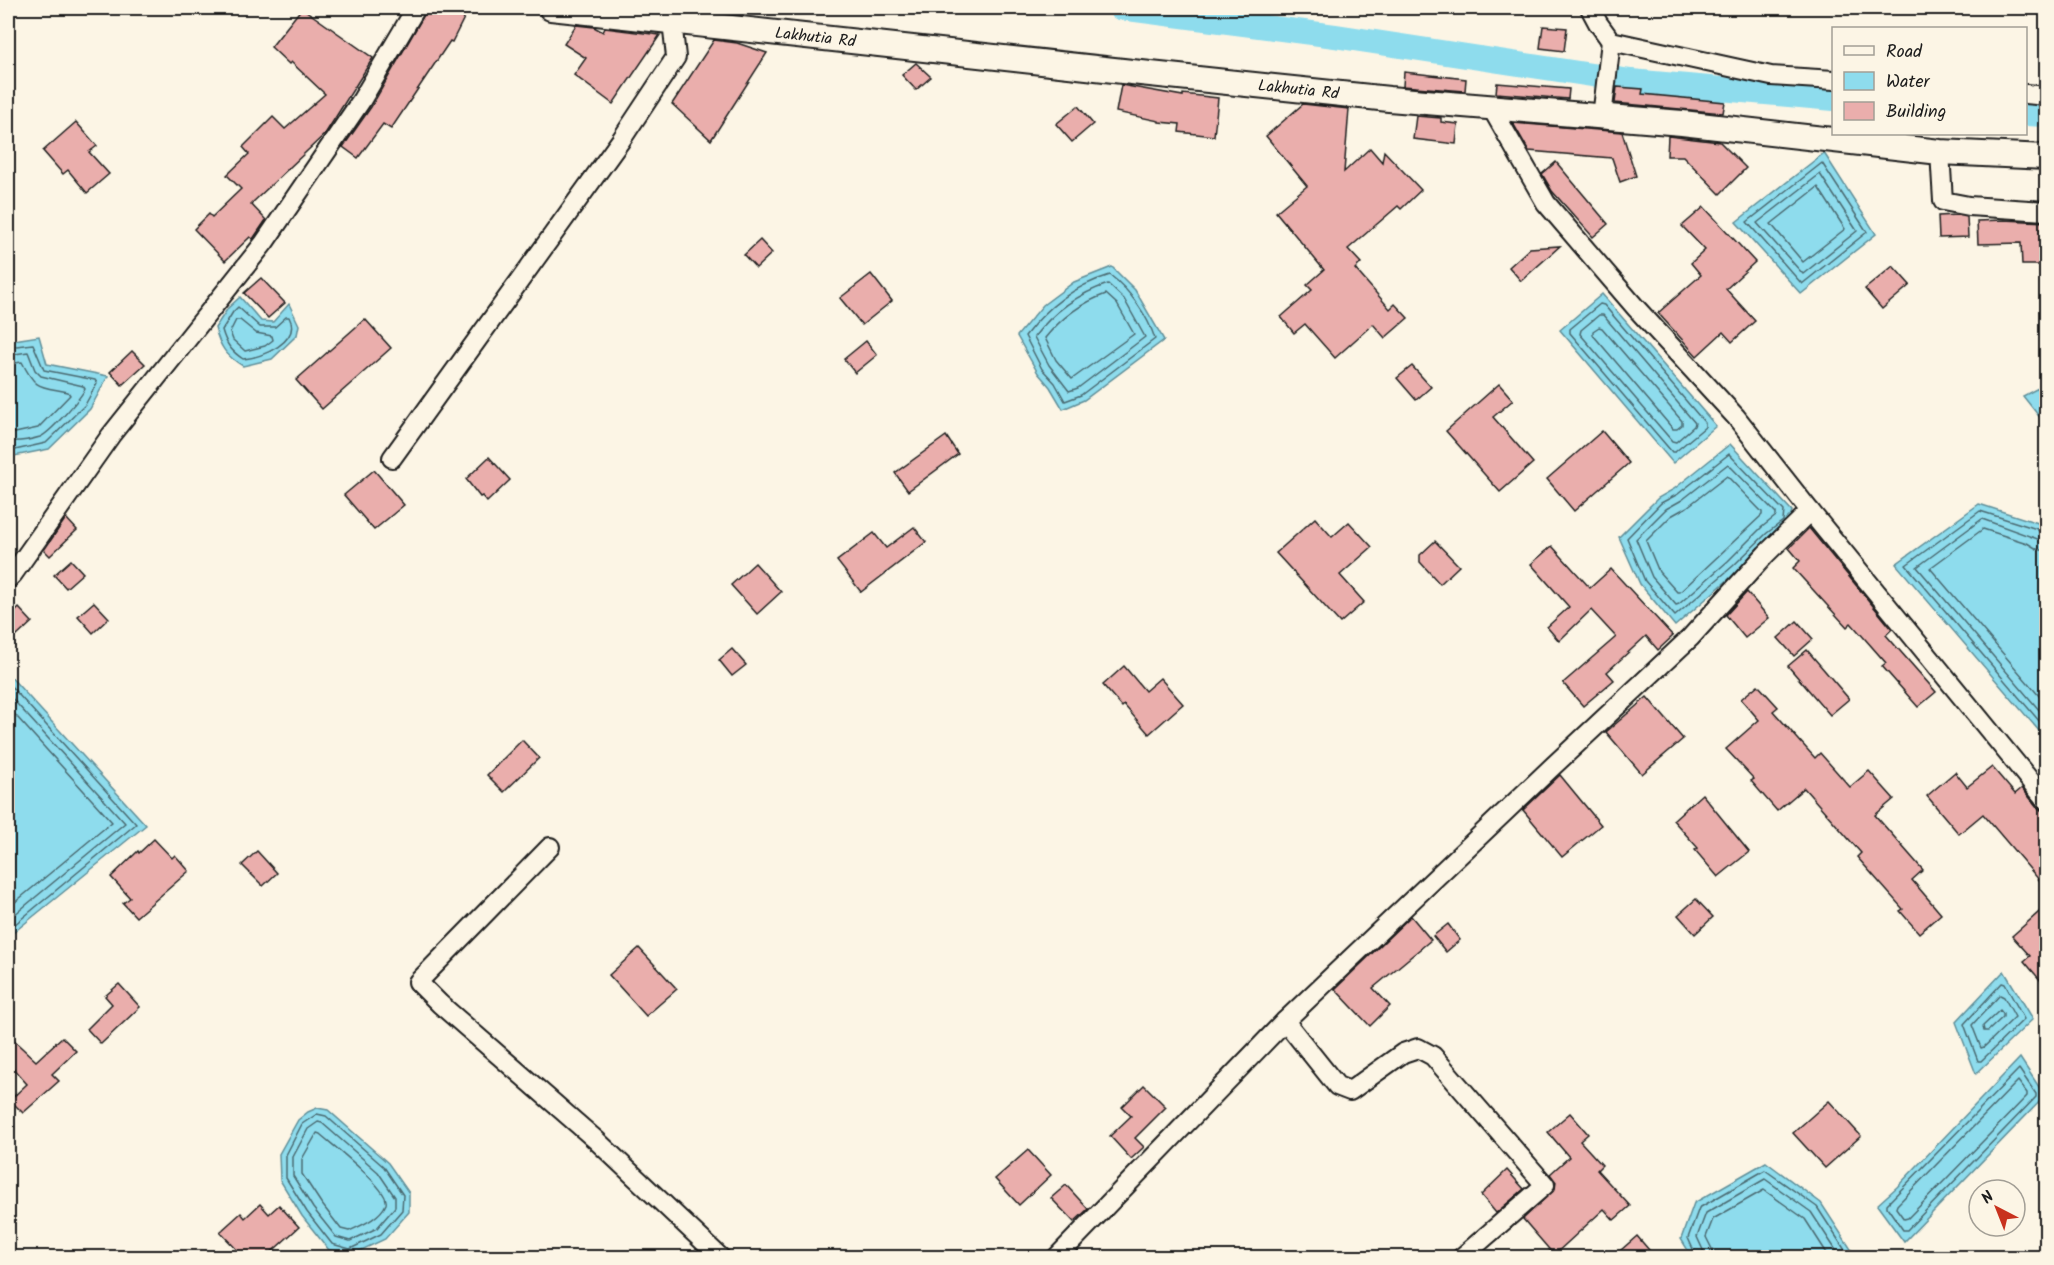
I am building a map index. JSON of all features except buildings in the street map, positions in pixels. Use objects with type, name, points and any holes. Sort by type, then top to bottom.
[{"type":"street","points":[[8,579],[111,435],[264,243],[361,101],[416,8]]},
{"type":"street","name":"Lakhutia Rd","points":[[551,8],[1130,72],[1940,152],[2046,157]]},
{"type":"street","points":[[1590,8],[1610,46],[1602,117]]},
{"type":"street","points":[[392,458],[621,140],[676,57],[672,21]]},
{"type":"street","points":[[1610,46],[1771,76],[1832,80]]},
{"type":"street","points":[[2027,94],[2046,96]]},
{"type":"street","points":[[1491,107],[1546,204],[1636,308],[1736,417],[2046,800]]},
{"type":"street","points":[[1940,152],[1943,201],[1969,206],[2046,211]]},
{"type":"street","points":[[1056,1257],[1285,1021],[1690,638],[1750,571],[1810,511]]},
{"type":"street","points":[[550,847],[418,982],[449,1012],[596,1140],[721,1257]]},
{"type":"street","points":[[1285,1021],[1337,1086],[1350,1091],[1403,1053],[1418,1048],[1433,1056],[1545,1185],[1461,1257]]},
{"type":"water","points":[[1824,153],[1876,234],[1801,294],[1736,222]]},
{"type":"water","points":[[1112,267],[1135,290],[1164,340],[1084,400],[1063,409],[1050,387],[1038,373],[1017,336],[1043,305],[1074,282]]},
{"type":"water","points":[[1602,294],[1716,426],[1673,463],[1560,330]]},
{"type":"water","points":[[240,297],[261,321],[273,322],[289,304],[299,325],[297,335],[272,359],[243,366],[228,355],[219,341],[215,328],[228,308]]},
{"type":"water","points":[[39,336],[47,364],[108,376],[90,409],[49,449],[14,456],[8,454],[8,341]]},
{"type":"water","points":[[2046,384],[2046,425],[2023,396]]},
{"type":"water","points":[[1730,444],[1792,511],[1788,525],[1771,537],[1738,571],[1675,626],[1640,584],[1619,537],[1658,498],[1674,489]]},
{"type":"water","points":[[1979,504],[2041,524],[2046,532],[2046,739],[1896,564]]},
{"type":"water","points":[[8,674],[146,825],[8,937]]},
{"type":"water","points":[[2004,971],[2033,1019],[1976,1074],[1956,1022]]},
{"type":"water","points":[[2020,1058],[2045,1096],[1904,1242],[1877,1205]]},
{"type":"water","points":[[317,1108],[328,1110],[388,1163],[409,1193],[409,1212],[385,1239],[351,1255],[329,1250],[302,1216],[280,1180],[279,1154],[298,1120]]},
{"type":"water","points":[[1766,1162],[1821,1203],[1856,1257],[1692,1257],[1681,1239],[1694,1203]]},
{"type":"waterway","points":[[1120,8],[1335,36],[1631,81],[1832,99]]},
{"type":"waterway","points":[[2027,114],[2046,115]]}]
